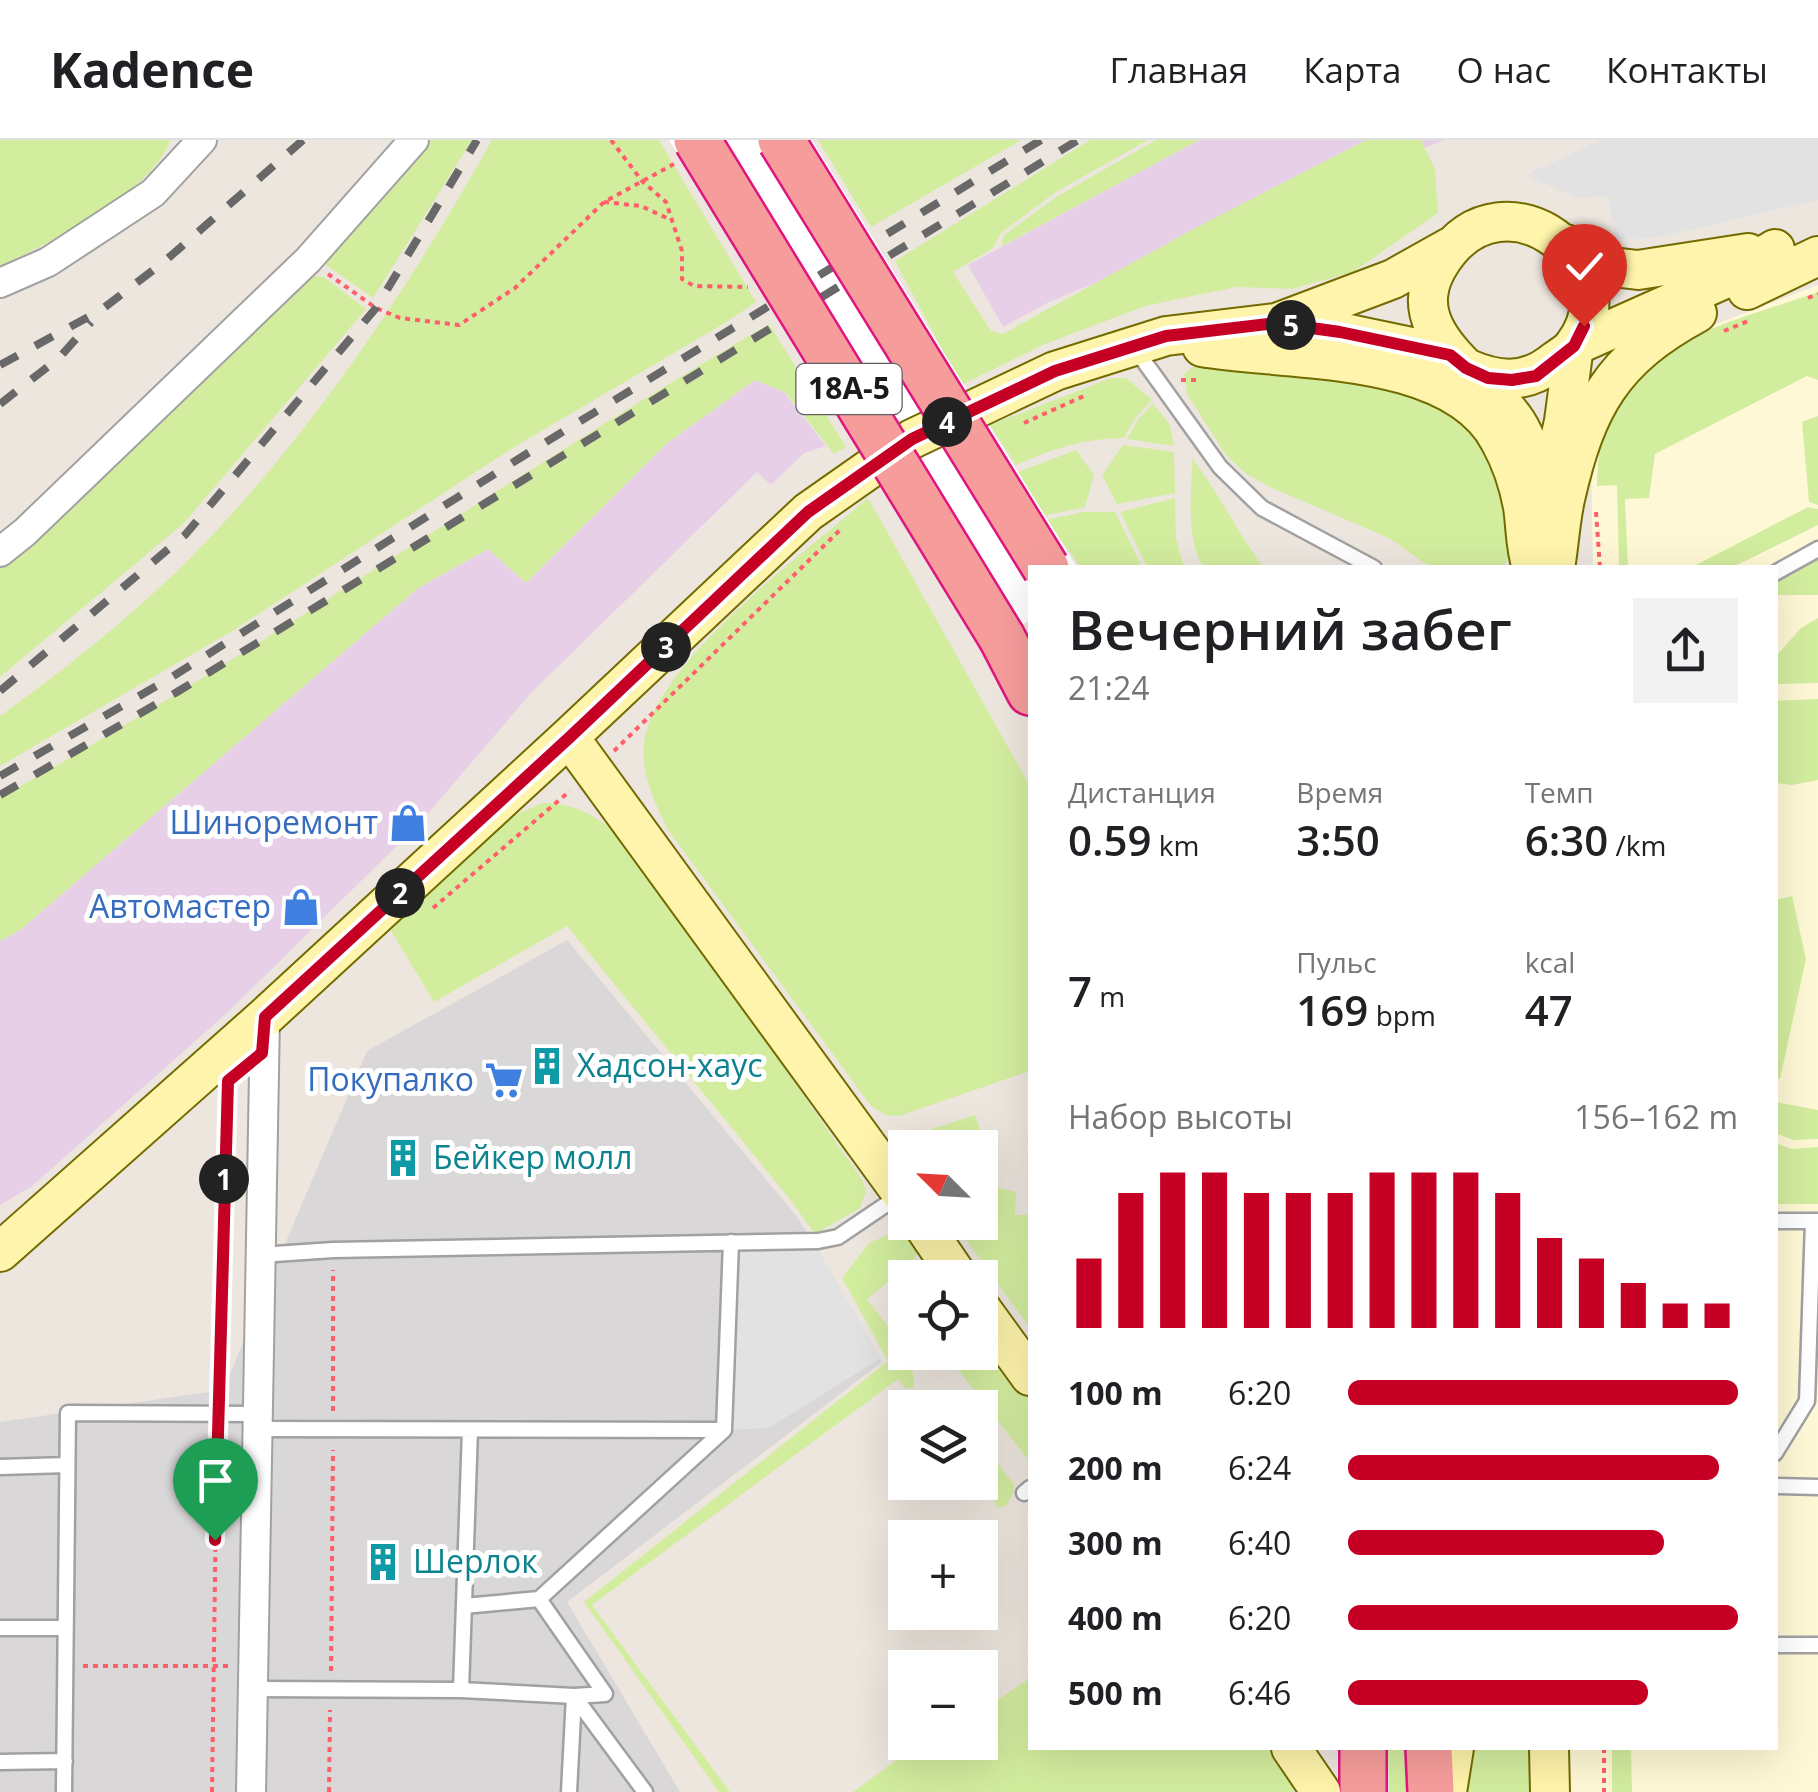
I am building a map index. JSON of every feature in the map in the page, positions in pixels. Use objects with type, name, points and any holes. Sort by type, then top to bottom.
[{"type":"highway","name":"18А-5","points":[[781,140],[1044,565]]},
{"type":"highway","name":"18А-5","points":[[692,148],[1002,638],[1028,688]]},
{"type":"highway","points":[[1363,1750],[1363,1792]]},
{"type":"highway","points":[[1430,1750],[1431,1792]]},
{"type":"main road","points":[[0,1252],[263,1035],[808,512],[912,439],[1037,379],[1149,341],[1276,323],[1393,279],[1481,227],[1517,222],[1541,228],[1604,266],[1638,270],[1775,249],[1818,234]]},
{"type":"main road","points":[[1545,565],[1545,502],[1557,460],[1574,346],[1584,326],[1588,303],[1585,280],[1576,259],[1561,241]]},
{"type":"main road","points":[[1450,246],[1437,266],[1430,289],[1430,312],[1437,335],[1458,361],[1496,394],[1519,426],[1545,502]]},
{"type":"main road","points":[[1276,323],[1340,332],[1458,361],[1488,378],[1512,380],[1536,376],[1574,346],[1729,277],[1775,249]]},
{"type":"main road","points":[[1554,565],[1565,500],[1592,416],[1607,384],[1664,332],[1818,256]]},
{"type":"main road","points":[[1149,341],[1356,363],[1428,383],[1457,396],[1499,438],[1523,507],[1531,565]]},
{"type":"main road","points":[[570,737],[888,1176]]},
{"type":"main road","points":[[998,1331],[1026,1369]]},
{"type":"main road","points":[[1292,1750],[1317,1789]]},
{"type":"main road","points":[[1447,1792],[1454,1750]]},
{"type":"main road","points":[[1549,1750],[1550,1792]]},
{"type":"street","points":[[0,284],[48,262],[153,193],[202,140]]},
{"type":"street","points":[[0,552],[308,260],[414,140]]},
{"type":"street","points":[[252,1792],[263,1035]]},
{"type":"lane","points":[[1149,341],[1156,380],[1220,467],[1262,508],[1368,565]]},
{"type":"lane","points":[[1778,571],[1818,549]]},
{"type":"lane","points":[[259,1255],[333,1250],[812,1241],[838,1237],[888,1214]]},
{"type":"lane","points":[[1778,1221],[1815,1221],[1812,1402],[1778,1449]]},
{"type":"lane","points":[[464,1606],[539,1599],[724,1430],[731,1242]]},
{"type":"lane","points":[[64,1792],[68,1413],[217,1414],[333,1429],[724,1430]]},
{"type":"lane","points":[[461,1690],[470,1430]]},
{"type":"lane","points":[[0,1467],[68,1465]]},
{"type":"lane","points":[[1778,1486],[1818,1487]]},
{"type":"lane","points":[[253,1678],[330,1690],[605,1694],[539,1599]]},
{"type":"lane","points":[[0,1628],[66,1628]]},
{"type":"lane","points":[[1778,1645],[1818,1645]]},
{"type":"lane","points":[[569,1792],[574,1696]]},
{"type":"lane","points":[[574,1696],[645,1792]]},
{"type":"lane","points":[[0,1762],[64,1762]]},
{"type":"path","points":[[308,260],[388,313],[459,325],[515,288],[604,202],[692,148]]},
{"type":"path","points":[[604,202],[642,206],[672,220]]},
{"type":"path","points":[[1801,300],[1818,294]]},
{"type":"path","points":[[1716,334],[1750,321]]},
{"type":"path","points":[[1156,380],[1211,380]]},
{"type":"path","points":[[1018,425],[1090,394]]},
{"type":"path","points":[[1596,511],[1600,565]]},
{"type":"path","points":[[429,911],[596,769],[843,527]]},
{"type":"path","points":[[212,1792],[217,1414],[228,1081],[263,1035]]},
{"type":"path","points":[[329,1792],[333,1250]]},
{"type":"path","points":[[66,1666],[214,1667],[253,1678]]},
{"type":"path","points":[[1604,1750],[1604,1792]]},
{"type":"shaded area","points":[[1199,140],[1444,140],[1049,302],[1003,327],[968,265]]},
{"type":"shaded area","points":[[1600,140],[1818,140],[1818,200],[1655,238],[1617,240],[1607,196],[1577,198],[1526,175]]},
{"type":"shaded area","points":[[1818,285],[1818,1792],[1550,1792],[1549,1750],[1778,1750],[1778,565],[1593,565],[1591,454],[1672,341]]},
{"type":"shaded area","points":[[755,380],[784,392],[826,446],[804,453],[771,485],[757,472],[530,694],[420,823],[227,1013],[31,1187],[0,1205],[0,941],[20,930],[418,588],[489,549],[526,583],[666,444]]},
{"type":"shaded area","points":[[567,940],[798,1218],[882,1362],[567,1602],[680,1792],[0,1792],[0,1422],[223,1390],[367,1051]]},
{"type":"shaded area","points":[[813,1241],[881,1358],[769,1428],[724,1430],[731,1242]]},
{"type":"green space","points":[[0,140],[170,140],[143,179],[121,197],[70,230],[0,266]]},
{"type":"green space","points":[[426,140],[472,140],[373,298],[326,265],[327,254]]},
{"type":"green space","points":[[492,140],[659,140],[756,302],[511,449],[234,630],[0,766],[0,716],[78,657],[176,572],[283,455],[394,302]]},
{"type":"green space","points":[[818,140],[1021,140],[871,227]]},
{"type":"green space","points":[[1090,140],[1148,140],[1056,192],[1001,233],[992,249],[953,272],[991,331],[1003,334],[1366,140],[1421,140],[1435,169],[1438,213],[1353,272],[1292,289],[1236,287],[1145,306],[1045,344],[961,385],[895,261]]},
{"type":"green space","points":[[1156,140],[1199,140],[1002,246],[1003,236],[1056,197]]},
{"type":"green space","points":[[324,277],[366,309],[184,523],[0,677],[0,563],[87,491],[214,371],[299,279]]},
{"type":"green space","points":[[1818,292],[1818,380],[1807,376],[1655,454],[1649,498],[1625,499],[1628,565],[1619,565],[1617,485],[1597,486],[1605,424],[1614,401],[1638,371],[1660,355],[1739,318]]},
{"type":"green space","points":[[769,324],[846,447],[834,454],[785,392],[755,380],[666,444],[526,583],[488,549],[418,588],[20,930],[0,941],[0,798],[194,683]]},
{"type":"green space","points":[[1224,365],[1401,384],[1459,409],[1505,481],[1510,554],[1505,565],[1427,565],[1389,538],[1245,473],[1226,455],[1187,394],[1184,374],[1193,367]]},
{"type":"green space","points":[[1111,378],[1126,378],[1152,400],[1124,438],[1069,446],[1016,465],[990,425]]},
{"type":"green space","points":[[1153,404],[1169,423],[1174,446],[1127,439]]},
{"type":"green space","points":[[1818,416],[1818,505],[1809,502],[1802,422]]},
{"type":"green space","points":[[1123,445],[1174,452],[1175,493],[1117,504],[1102,475]]},
{"type":"green space","points":[[1076,450],[1094,475],[1085,507],[1043,516],[1018,472]]},
{"type":"green space","points":[[1192,458],[1262,565],[1202,565],[1194,542]]},
{"type":"green space","points":[[868,498],[1028,782],[1028,1072],[899,1116],[886,1115],[871,1106],[668,830],[644,765],[644,742],[655,710],[675,677],[704,643]]},
{"type":"green space","points":[[1175,498],[1176,539],[1183,565],[1146,565],[1120,512]]},
{"type":"green space","points":[[1808,507],[1818,509],[1818,525],[1737,565],[1696,565]]},
{"type":"green space","points":[[1084,512],[1115,512],[1141,565],[1080,565],[1046,520]]},
{"type":"green space","points":[[1818,548],[1818,595],[1778,595],[1778,571]]},
{"type":"green space","points":[[1818,618],[1818,683],[1778,684],[1778,654],[1801,628]]},
{"type":"green space","points":[[1818,699],[1818,780],[1778,783],[1778,701]]},
{"type":"green space","points":[[542,803],[589,814],[628,843],[863,1181],[866,1191],[860,1208],[815,1234],[567,926],[434,1002],[390,929],[513,816]]},
{"type":"green space","points":[[1792,896],[1806,959],[1780,1079],[1778,1079],[1778,899]]},
{"type":"green space","points":[[1778,1103],[1818,1110],[1818,1139],[1794,1140],[1778,1134]]},
{"type":"green space","points":[[975,1115],[980,1130],[929,1130]]},
{"type":"green space","points":[[1778,1144],[1792,1149],[1818,1147],[1818,1204],[1778,1204]]},
{"type":"green space","points":[[998,1185],[1016,1192],[1015,1215],[1028,1215],[1028,1325],[998,1284],[998,1260],[981,1260],[966,1240],[998,1240]]},
{"type":"green space","points":[[888,1235],[888,1240],[911,1240],[918,1250],[914,1260],[888,1260],[888,1282],[867,1299],[888,1326],[888,1361],[842,1278],[869,1243]]},
{"type":"green space","points":[[998,1354],[1028,1396],[1028,1459],[998,1421],[998,1390],[974,1390],[958,1370],[998,1370]]},
{"type":"green space","points":[[888,1361],[888,1370],[912,1370],[914,1387],[906,1389],[898,1379],[592,1605],[730,1792],[719,1792],[584,1602]]},
{"type":"green space","points":[[998,1464],[1013,1483],[1014,1491],[1006,1506],[998,1508],[992,1500],[998,1500]]},
{"type":"green space","points":[[1028,1679],[1028,1750],[1273,1750],[1292,1778],[1294,1792],[853,1792],[896,1760],[998,1760],[998,1700]]},
{"type":"green space","points":[[1388,1750],[1406,1750],[1408,1792],[1389,1792]]},
{"type":"green space","points":[[1464,1750],[1534,1750],[1535,1792],[1464,1792]]},
{"type":"green space","points":[[1612,1750],[1631,1750],[1632,1792],[1612,1792]]},
{"type":"pier","points":[[669,140],[812,140],[1076,565],[1028,565],[1028,621],[984,649]]},
{"type":"railway","points":[[0,365],[101,310],[165,261],[303,140]]},
{"type":"railway","points":[[0,691],[185,535],[376,308],[477,140]]},
{"type":"railway","points":[[0,776],[167,680],[528,453],[1041,140]]},
{"type":"railway","points":[[0,795],[177,692],[1078,140]]},
{"type":"railway","points":[[0,404],[59,358],[91,322]]},
{"type":"place","name":"Шиноремонт","points":[[408,823]]},
{"type":"place","name":"Автомастер","points":[[301,907]]},
{"type":"place","name":"Хадсон-хаус","points":[[547,1066]]},
{"type":"place","name":"Покупалко","points":[[504,1080]]},
{"type":"place","name":"Бейкер молл","points":[[403,1158]]},
{"type":"place","name":"Шерлок","points":[[383,1562]]},
{"type":"route","points":[[215,1540],[228,1081],[262,1053],[265,1017],[808,512],[912,439],[1055,371],[1166,336],[1276,323],[1450,355],[1488,378],[1512,380],[1536,376],[1574,346],[1584,326]]}]
